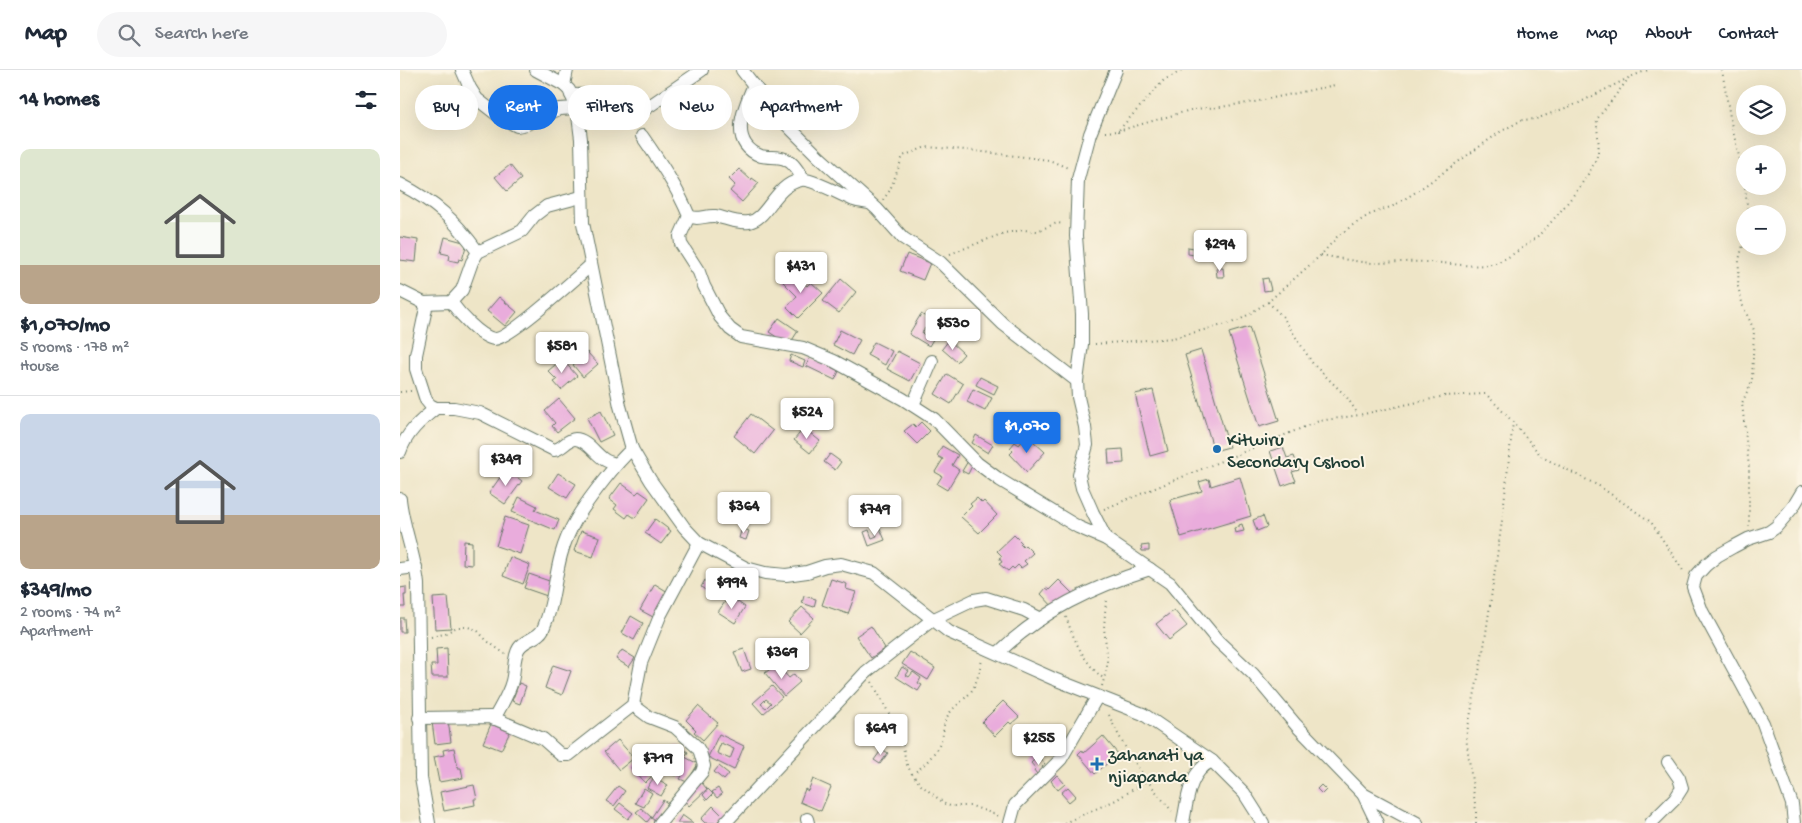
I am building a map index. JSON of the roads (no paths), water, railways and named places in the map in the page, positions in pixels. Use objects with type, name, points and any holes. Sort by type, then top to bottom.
[{"type":"street","points":[[462,70],[470,88],[478,99],[500,117],[517,126],[527,124],[559,109],[568,108]]},
{"type":"street","points":[[536,70],[568,90]]},
{"type":"street","points":[[567,70],[568,90]]},
{"type":"street","points":[[651,105],[702,70]]},
{"type":"street","points":[[742,70],[754,85]]},
{"type":"street","points":[[1106,538],[1093,514],[1082,488],[1079,475],[1087,445],[1077,381],[1082,344],[1082,314],[1076,236],[1078,179],[1090,134],[1116,70]]},
{"type":"street","points":[[742,121],[740,133],[743,142],[752,151],[764,157],[785,159],[795,167],[803,179]]},
{"type":"street","points":[[580,130],[583,223],[620,406],[632,449],[650,481],[699,543],[746,568],[765,573],[786,575],[842,564],[874,573],[949,632],[1054,679],[1143,714],[1212,762],[1244,793],[1263,823]]},
{"type":"street","points":[[791,130],[874,206],[903,238],[940,262],[1004,324],[1077,381]]},
{"type":"street","points":[[642,136],[669,176],[689,216],[698,220],[711,216],[742,223],[753,221],[767,208],[777,193],[791,182],[803,179],[813,181],[857,202],[874,206]]},
{"type":"street","points":[[400,184],[423,196],[457,224],[478,252]]},
{"type":"street","points":[[400,291],[424,303],[451,302],[462,290],[472,262],[478,252],[522,231],[534,216],[547,206],[581,198]]},
{"type":"street","points":[[689,216],[680,236],[681,244],[699,272],[720,317],[730,329],[741,337],[803,348],[841,364],[913,405],[934,419],[977,463],[1000,480],[1078,527],[1106,538],[1170,583],[1218,641],[1253,674],[1296,725],[1363,794],[1417,823]]},
{"type":"street","points":[[451,302],[476,328],[497,339],[521,324],[591,265]]},
{"type":"street","points":[[424,303],[425,315],[416,355],[416,369],[426,400],[436,408],[454,408],[480,413],[554,450],[562,448],[571,440],[578,439],[606,461],[616,464]]},
{"type":"street","points":[[913,405],[932,361]]},
{"type":"street","points":[[400,452],[405,439],[436,408]]},
{"type":"street","points":[[494,719],[512,684],[514,665],[519,648],[536,637],[542,630],[552,603],[560,558],[573,523],[616,464],[632,449]]},
{"type":"street","points":[[1794,823],[1792,804],[1763,723],[1702,611],[1693,587],[1696,576],[1706,565],[1733,547],[1748,539],[1769,532],[1776,527],[1794,507],[1802,492]]},
{"type":"street","points":[[400,499],[402,517],[416,567],[421,778],[429,823]]},
{"type":"street","points":[[419,718],[484,717],[494,719],[543,739],[561,755],[569,755],[633,705],[641,663],[660,616],[699,543]]},
{"type":"street","points":[[400,569],[416,567]]},
{"type":"street","points":[[998,653],[1025,628],[1071,599],[1108,583],[1150,569]]},
{"type":"street","points":[[725,823],[866,672],[932,620],[974,600],[986,598],[1024,610],[1041,619]]},
{"type":"street","points":[[1010,822],[1015,805],[1062,759],[1100,698]]},
{"type":"street","points":[[633,705],[649,717],[675,727],[699,749],[704,766],[702,772],[660,823]]},
{"type":"street","points":[[1179,818],[1197,771],[1203,765],[1212,762]]},
{"type":"street","points":[[1651,823],[1675,799],[1682,788],[1679,778],[1668,762]]},
{"type":"street","points":[[1363,794],[1376,823]]},
{"type":"street","points":[[1794,823],[1802,817]]},
{"type":"place","name":"Kitwiru Secondary Cshool","points":[[1217,449]]},
{"type":"place","name":"zahanati ya njiapanda","points":[[1097,764]]}]
